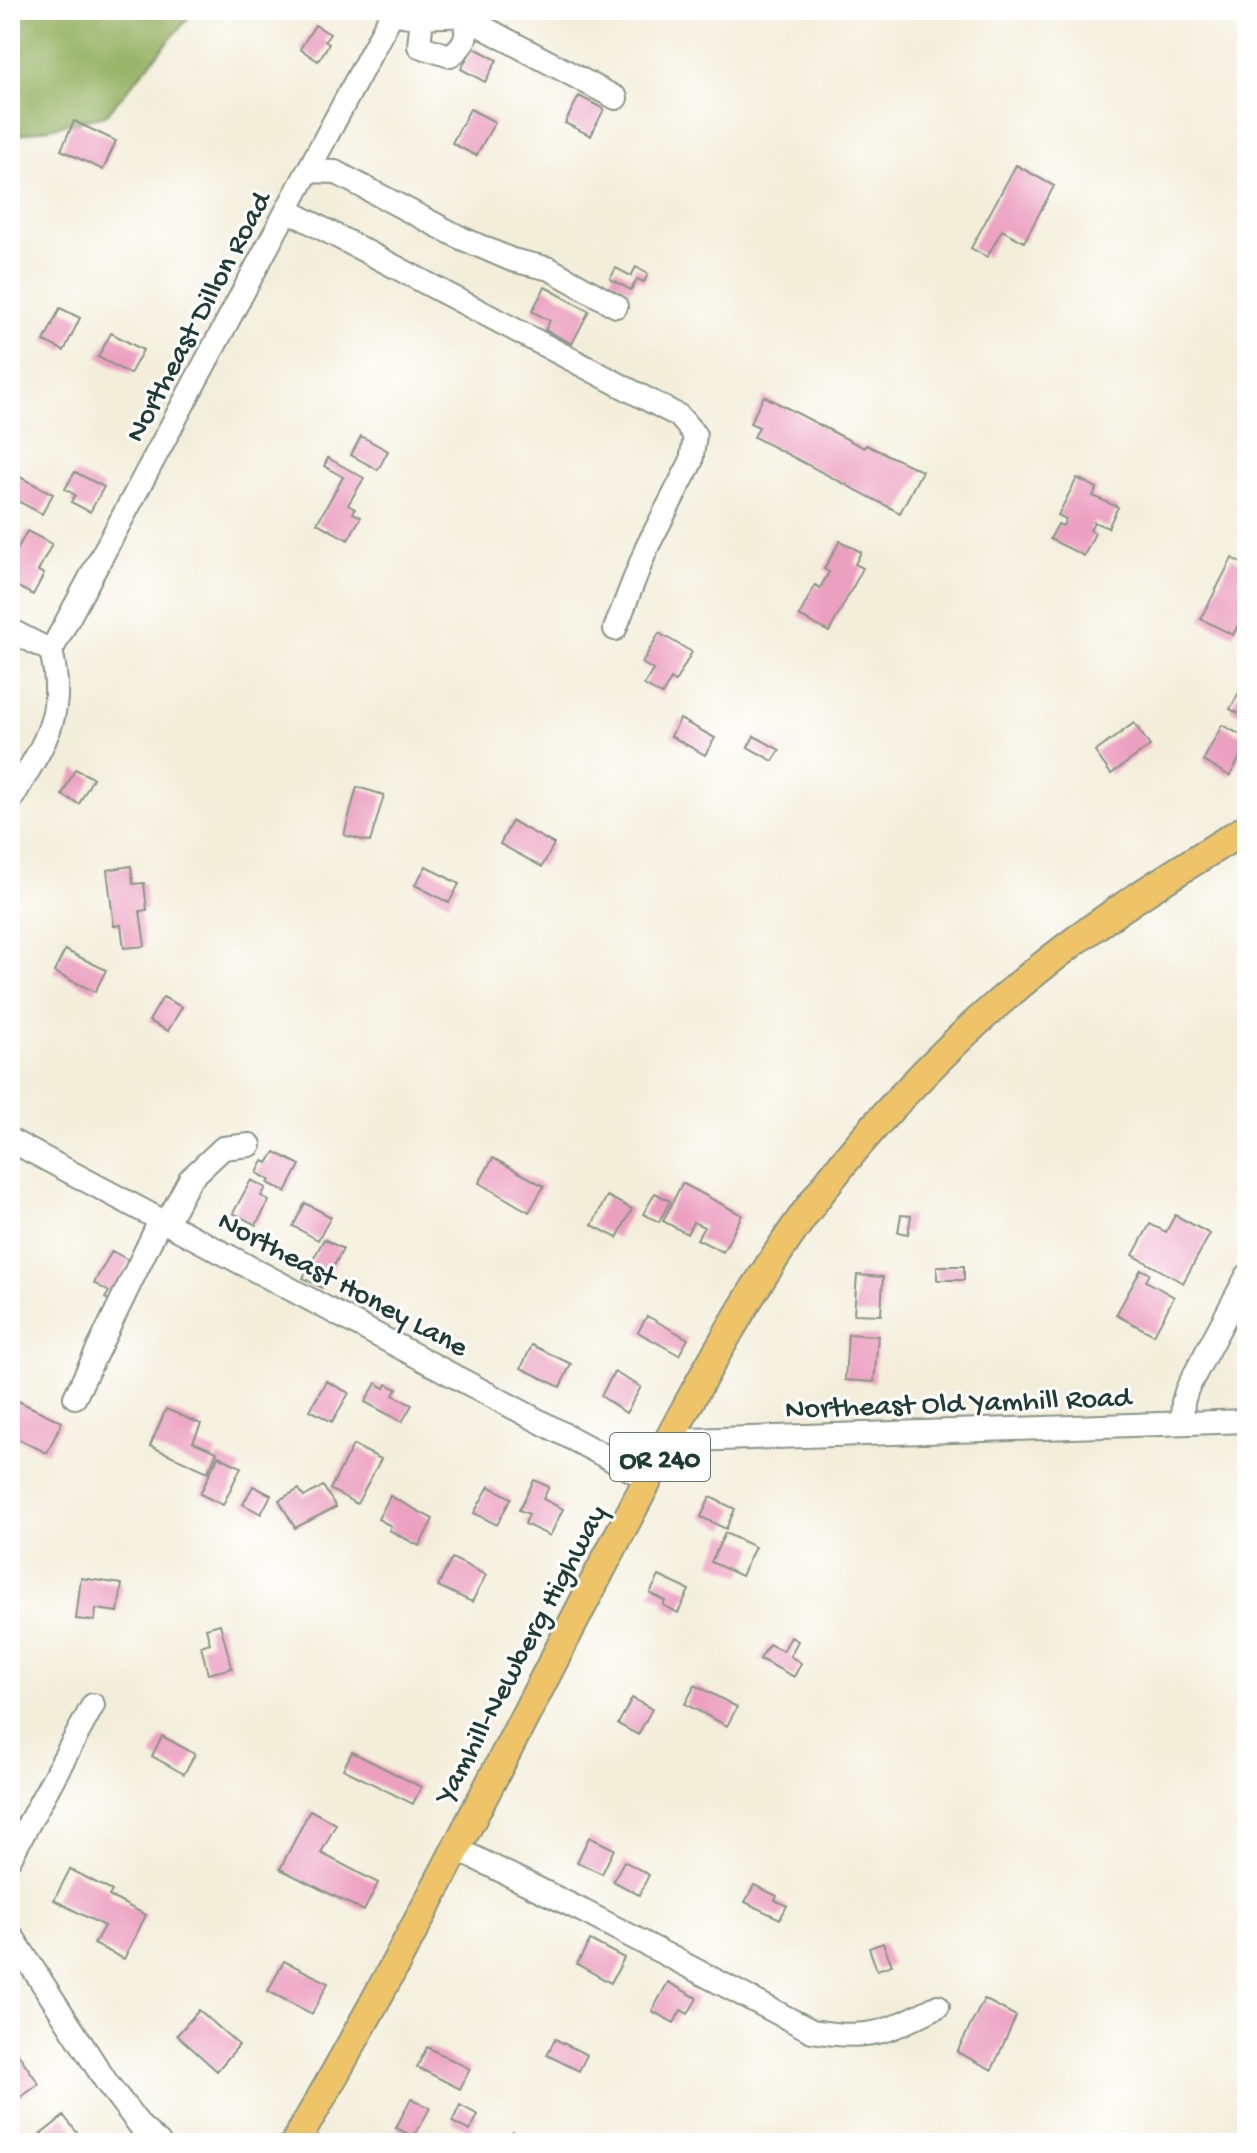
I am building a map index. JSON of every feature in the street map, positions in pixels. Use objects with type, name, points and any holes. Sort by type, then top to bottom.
[{"type":"main road","name":"Yamhill-Newberg Highway","points":[[295,2143],[455,1848],[648,1479],[739,1315],[781,1248],[870,1131],[966,1031],[1054,957],[1164,880],[1247,828]]},
{"type":"street","points":[[393,11],[408,18],[462,16],[616,98]]},
{"type":"street","name":"Northeast Dillon Road","points":[[51,651],[393,11]]},
{"type":"street","points":[[422,17],[419,46],[450,56],[460,49],[467,37],[462,16]]},
{"type":"street","points":[[308,171],[335,172],[461,238],[512,260],[550,269],[616,306]]},
{"type":"street","points":[[287,210],[679,416],[695,435],[691,462],[647,547],[615,629]]},
{"type":"street","points":[[10,630],[51,651],[58,679],[57,704],[51,727],[10,802]]},
{"type":"street","name":"Northeast Honey Lane","points":[[10,1140],[648,1479]]},
{"type":"street","points":[[75,1397],[164,1221],[190,1179],[223,1148],[250,1145]]},
{"type":"street","points":[[1182,1423],[1187,1389],[1247,1276]]},
{"type":"street","name":"Northeast Old Yamhill Road","points":[[672,1436],[690,1440],[1247,1421]]},
{"type":"street","points":[[10,1858],[93,1705]]},
{"type":"street","points":[[455,1848],[812,2031],[845,2036],[884,2033],[938,2006]]},
{"type":"street","points":[[10,1933],[107,2083],[141,2127],[159,2143]]},
{"type":"green space","points":[[10,10],[192,10],[106,115],[10,137]]},
{"type":"building","points":[[315,25],[330,34],[325,41],[329,44],[318,61],[300,49]]},
{"type":"building","points":[[473,47],[497,60],[485,82],[461,69]]},
{"type":"building","points":[[579,96],[604,109],[591,136],[565,123]]},
{"type":"building","points":[[470,109],[495,122],[476,156],[452,143]]},
{"type":"building","points":[[74,121],[116,141],[103,170],[61,150]]},
{"type":"building","points":[[1016,165],[1054,186],[1024,242],[1002,230],[987,257],[971,248]]},
{"type":"building","points":[[636,267],[648,274],[644,282],[637,279],[631,290],[610,279],[616,268],[631,276]]},
{"type":"building","points":[[545,287],[589,311],[572,344],[545,330],[550,321],[532,311]]},
{"type":"building","points":[[60,308],[80,318],[64,351],[44,341]]},
{"type":"building","points":[[111,333],[143,350],[130,374],[98,357]]},
{"type":"building","points":[[764,396],[864,448],[866,445],[922,471],[900,513],[754,437],[759,427],[750,423]]},
{"type":"building","points":[[361,436],[388,451],[378,470],[351,455]]},
{"type":"building","points":[[328,458],[364,478],[348,505],[355,509],[353,513],[361,517],[348,540],[317,523],[343,477],[324,466]]},
{"type":"building","points":[[75,472],[104,487],[90,512],[71,502],[75,495],[65,489]]},
{"type":"building","points":[[18,476],[53,494],[42,514],[10,497]]},
{"type":"building","points":[[1077,478],[1097,488],[1093,496],[1118,507],[1108,528],[1094,522],[1090,530],[1095,533],[1084,556],[1050,539],[1058,524],[1063,526],[1066,519],[1058,515]]},
{"type":"building","points":[[27,531],[52,544],[38,571],[44,574],[33,595],[11,583],[14,576],[10,574],[10,563]]},
{"type":"building","points":[[840,541],[861,552],[855,564],[863,568],[829,632],[799,616],[815,585],[820,588],[829,572],[824,569]]},
{"type":"building","points":[[1232,558],[1247,566],[1247,627],[1239,623],[1233,635],[1201,619]]},
{"type":"building","points":[[659,633],[692,652],[675,682],[671,679],[662,695],[644,685],[653,670],[642,663]]},
{"type":"building","points":[[1247,678],[1247,718],[1230,709]]},
{"type":"building","points":[[680,719],[715,738],[705,755],[671,736]]},
{"type":"building","points":[[1134,723],[1150,746],[1111,774],[1095,752]]},
{"type":"building","points":[[1222,725],[1247,738],[1247,744],[1230,776],[1203,761]]},
{"type":"building","points":[[754,736],[780,750],[773,761],[748,747]]},
{"type":"building","points":[[75,769],[93,778],[79,804],[62,795]]},
{"type":"building","points":[[357,787],[384,795],[370,842],[344,835]]},
{"type":"building","points":[[512,821],[554,844],[542,867],[500,844]]},
{"type":"building","points":[[131,866],[133,884],[144,883],[147,910],[140,911],[145,946],[124,948],[121,925],[114,926],[107,870]]},
{"type":"building","points":[[426,866],[459,884],[449,903],[415,885]]},
{"type":"building","points":[[65,950],[106,970],[95,992],[54,972]]},
{"type":"building","points":[[163,997],[182,1007],[168,1031],[149,1021]]},
{"type":"building","points":[[275,1152],[300,1165],[286,1192],[257,1173],[263,1161],[268,1163]]},
{"type":"building","points":[[493,1158],[544,1186],[529,1212],[479,1183]]},
{"type":"building","points":[[251,1180],[266,1188],[261,1196],[269,1201],[256,1225],[233,1213]]},
{"type":"building","points":[[682,1183],[742,1215],[723,1252],[697,1239],[704,1227],[693,1222],[687,1234],[663,1221]]},
{"type":"building","points":[[655,1193],[670,1201],[659,1222],[643,1214]]},
{"type":"building","points":[[607,1196],[632,1209],[617,1238],[592,1225]]},
{"type":"building","points":[[305,1203],[331,1217],[318,1240],[293,1226]]},
{"type":"building","points":[[901,1215],[911,1216],[908,1234],[898,1232]]},
{"type":"building","points":[[1175,1215],[1210,1234],[1183,1283],[1133,1255],[1150,1224],[1166,1232]]},
{"type":"building","points":[[324,1239],[343,1249],[322,1288],[303,1278]]},
{"type":"building","points":[[112,1251],[130,1261],[113,1291],[119,1295],[115,1303],[105,1298],[109,1292],[94,1283]]},
{"type":"building","points":[[937,1266],[964,1266],[964,1280],[937,1280]]},
{"type":"building","points":[[1141,1269],[1150,1274],[1146,1281],[1174,1297],[1154,1335],[1116,1315]]},
{"type":"building","points":[[857,1275],[883,1277],[881,1315],[854,1314]]},
{"type":"building","points":[[647,1316],[688,1339],[679,1355],[638,1332]]},
{"type":"building","points":[[848,1334],[878,1336],[874,1382],[845,1380]]},
{"type":"building","points":[[532,1345],[571,1364],[560,1387],[521,1368]]},
{"type":"building","points":[[614,1372],[641,1387],[626,1413],[601,1396]]},
{"type":"building","points":[[326,1381],[349,1393],[332,1422],[310,1410]]},
{"type":"building","points":[[376,1383],[397,1389],[393,1395],[412,1405],[402,1422],[365,1402]]},
{"type":"building","points":[[10,1397],[62,1422],[47,1453],[10,1435]]},
{"type":"building","points":[[166,1409],[201,1424],[193,1442],[217,1452],[208,1472],[150,1446]]},
{"type":"building","points":[[353,1445],[381,1459],[357,1504],[330,1489]]},
{"type":"building","points":[[218,1456],[241,1467],[223,1505],[200,1494]]},
{"type":"building","points":[[534,1480],[549,1487],[543,1499],[563,1509],[550,1536],[525,1524],[529,1514],[519,1510]]},
{"type":"building","points":[[253,1486],[271,1495],[261,1514],[243,1504]]},
{"type":"building","points":[[323,1486],[336,1507],[295,1528],[279,1500],[299,1489],[304,1497]]},
{"type":"building","points":[[489,1486],[511,1498],[497,1525],[474,1513]]},
{"type":"building","points":[[390,1496],[433,1519],[419,1546],[389,1530],[391,1526],[378,1519]]},
{"type":"building","points":[[710,1497],[735,1509],[726,1529],[701,1517]]},
{"type":"building","points":[[725,1533],[755,1547],[741,1576],[711,1562]]},
{"type":"building","points":[[452,1558],[486,1575],[472,1602],[438,1586]]},
{"type":"building","points":[[659,1576],[689,1590],[678,1613],[650,1593]]},
{"type":"building","points":[[81,1578],[122,1584],[118,1612],[96,1609],[95,1621],[76,1619]]},
{"type":"building","points":[[220,1624],[232,1668],[208,1674],[201,1646],[210,1643],[206,1628]]},
{"type":"building","points":[[791,1637],[798,1641],[790,1656],[801,1663],[794,1677],[760,1659],[769,1644],[783,1651]]},
{"type":"building","points":[[695,1685],[737,1707],[727,1726],[685,1704]]},
{"type":"building","points":[[632,1698],[652,1709],[638,1735],[618,1724]]},
{"type":"building","points":[[162,1736],[195,1754],[184,1774],[152,1756]]},
{"type":"building","points":[[352,1752],[421,1787],[413,1804],[343,1769]]},
{"type":"building","points":[[310,1810],[336,1824],[321,1853],[378,1883],[364,1911],[280,1869]]},
{"type":"building","points":[[589,1837],[614,1849],[602,1874],[577,1862]]},
{"type":"building","points":[[624,1861],[649,1875],[639,1895],[613,1881]]},
{"type":"building","points":[[70,1869],[112,1891],[109,1896],[146,1915],[124,1959],[94,1944],[104,1926],[54,1900]]},
{"type":"building","points":[[754,1885],[777,1896],[775,1900],[787,1906],[780,1919],[745,1902]]},
{"type":"building","points":[[590,1940],[624,1958],[611,1983],[577,1964]]},
{"type":"building","points":[[883,1943],[892,1965],[877,1970],[869,1948]]},
{"type":"building","points":[[284,1961],[328,1983],[312,2014],[268,1991]]},
{"type":"building","points":[[668,1982],[697,1998],[688,2014],[681,2010],[674,2023],[652,2011]]},
{"type":"building","points":[[984,1999],[1016,2016],[992,2070],[957,2052]]},
{"type":"building","points":[[199,2010],[239,2045],[217,2071],[177,2035]]},
{"type":"building","points":[[555,2039],[587,2055],[579,2071],[547,2055]]},
{"type":"building","points":[[10,2042],[39,2084],[15,2101],[10,2094]]},
{"type":"building","points":[[427,2047],[470,2069],[460,2089],[417,2067]]},
{"type":"building","points":[[411,2098],[430,2108],[414,2137],[396,2128]]},
{"type":"building","points":[[460,2105],[478,2115],[470,2131],[452,2122]]},
{"type":"building","points":[[64,2116],[85,2143],[47,2143],[40,2135]]},
{"type":"building","points":[[513,2132],[534,2143],[508,2143]]}]
